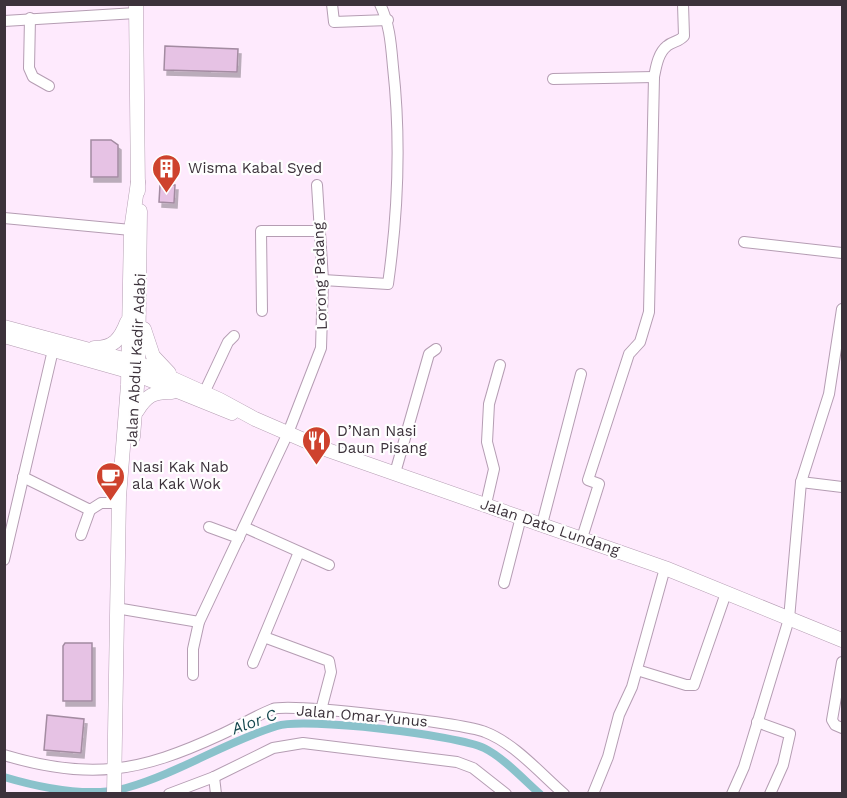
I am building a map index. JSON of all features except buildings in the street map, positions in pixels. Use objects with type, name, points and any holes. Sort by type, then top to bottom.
[{"type":"main road","name":"Jalan Abdul Kadir Adabi","points":[[134,312],[141,232],[138,182],[136,9]]},
{"type":"main road","name":"Jalan Abdul Kadir Adabi","points":[[119,536],[127,496],[134,312],[131,230],[138,182]]},
{"type":"main road","points":[[86,348],[110,347],[117,342],[134,312]]},
{"type":"main road","points":[[98,362],[120,380],[130,415],[154,393],[180,387],[153,356],[134,312]]},
{"type":"main road","points":[[4,327],[86,348],[133,367]]},
{"type":"main road","points":[[4,336],[98,362],[133,367]]},
{"type":"main road","name":"Jalan Dato Lundang","points":[[133,367],[180,387],[216,408],[255,419]]},
{"type":"main road","name":"Jalan Dato Lundang","points":[[180,387],[204,393],[288,433],[665,568],[843,640]]},
{"type":"main road","name":"Jalan Abdul Kadir Adabi","points":[[114,781],[119,503],[130,415]]},
{"type":"street","points":[[46,4],[47,18]]},
{"type":"street","points":[[332,4],[334,22],[388,20]]},
{"type":"street","points":[[323,280],[388,284],[395,225],[398,109],[388,20],[380,4]]},
{"type":"street","points":[[582,538],[599,484],[588,480],[629,354],[640,342],[649,312],[654,77],[661,52],[668,44],[680,41],[684,36],[683,4]]},
{"type":"street","points":[[4,21],[136,9]]},
{"type":"street","points":[[30,18],[29,68],[33,77],[49,86]]},
{"type":"street","points":[[553,79],[654,77]]},
{"type":"street","name":"Lorong Padang","points":[[193,675],[193,649],[199,622],[288,433],[321,348],[323,280],[318,231],[317,185]]},
{"type":"street","points":[[4,218],[131,230]]},
{"type":"street","points":[[262,311],[261,231],[318,231]]},
{"type":"street","points":[[744,243],[843,253]]},
{"type":"street","points":[[732,794],[744,767],[789,619],[801,482],[829,394],[843,309]]},
{"type":"street","points":[[204,393],[228,342],[234,336]]},
{"type":"street","points":[[395,473],[429,354],[436,349]]},
{"type":"street","points":[[4,560],[53,350]]},
{"type":"street","points":[[486,504],[494,468],[487,442],[489,404],[500,365]]},
{"type":"street","points":[[542,524],[581,374]]},
{"type":"street","points":[[23,477],[90,510]]},
{"type":"street","points":[[801,482],[843,487]]},
{"type":"street","points":[[81,535],[90,510],[101,503],[119,503]]},
{"type":"street","points":[[504,583],[521,517]]},
{"type":"street","points":[[209,526],[238,538]]},
{"type":"street","points":[[244,527],[329,565]]},
{"type":"street","points":[[253,663],[299,552]]},
{"type":"street","points":[[593,794],[606,765],[619,715],[637,670],[665,568]]},
{"type":"street","points":[[637,670],[686,685],[693,685],[726,593]]},
{"type":"street","points":[[116,608],[199,622]]},
{"type":"street","points":[[264,636],[329,661],[331,672],[321,710]]},
{"type":"street","points":[[843,662],[832,720],[835,725],[843,728]]},
{"type":"street","name":"Jalan Omar Yunus","points":[[4,755],[114,781],[152,762],[219,736],[275,708],[321,710],[442,723],[486,732],[500,740],[564,794]]},
{"type":"street","points":[[757,722],[790,734],[783,765],[770,794]]},
{"type":"street","points":[[169,794],[214,777],[273,748],[303,743],[457,762],[473,768],[506,794]]},
{"type":"street","points":[[214,777],[216,794]]},
{"type":"waterway","name":"Alor C","points":[[4,777],[33,785],[80,792],[111,791],[146,782],[239,740],[277,726],[317,724],[414,733],[469,743],[484,748],[499,757],[540,794]]},
{"type":"place","name":"Wisma Kabal Syed","points":[[167,194]]},
{"type":"place","name":"D’Nan Nasi Daun Pisang","points":[[316,466]]},
{"type":"place","name":"Nasi Kak Nab ala Kak Wok","points":[[111,502]]}]
